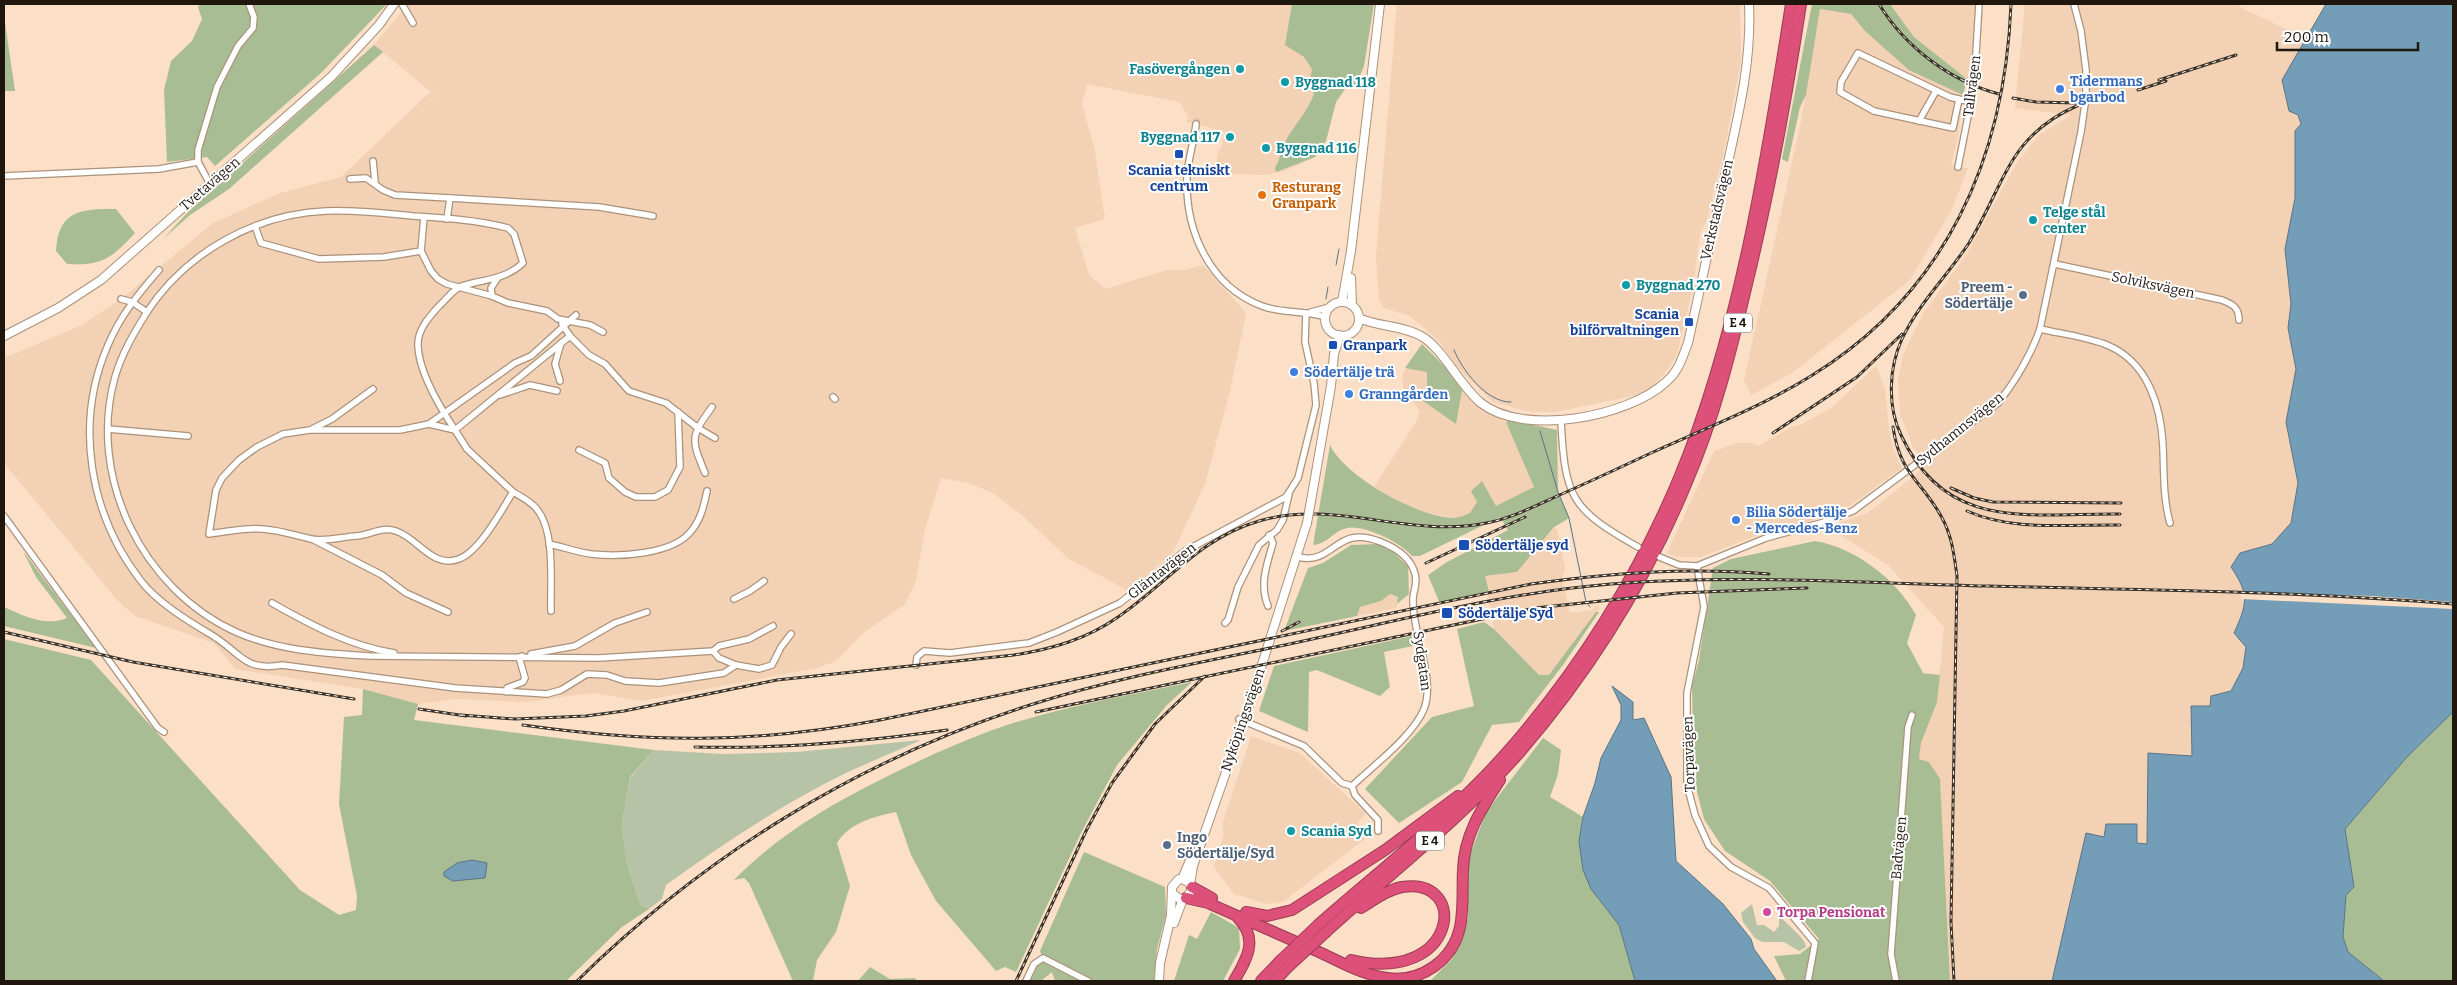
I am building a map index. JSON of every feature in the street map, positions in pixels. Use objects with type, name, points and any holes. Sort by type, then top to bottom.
[{"type":"highway","name":"E 4","points":[[1262,981],[1285,963],[1452,809],[1488,772],[1544,708],[1594,638],[1643,554],[1679,477],[1704,410],[1731,314],[1762,172],[1791,4]]},
{"type":"highway","name":"E 4","points":[[1322,928],[1336,922],[1460,815],[1518,754],[1568,692],[1615,622],[1651,558],[1688,480],[1714,411],[1738,326],[1770,184],[1801,4]]},
{"type":"highway","points":[[1191,885],[1200,893],[1241,914],[1377,976],[1399,979],[1427,971],[1448,952],[1458,936],[1462,917],[1463,867],[1468,841],[1482,808],[1518,754]]},
{"type":"highway","points":[[1241,914],[1267,916],[1292,910],[1385,850],[1488,772]]},
{"type":"highway","points":[[1184,899],[1208,903],[1241,914],[1350,959],[1382,969],[1402,968],[1426,957],[1441,940],[1446,924],[1445,916],[1438,901],[1425,890],[1409,887],[1386,893],[1336,922]]},
{"type":"highway","points":[[1234,981],[1248,955],[1250,941],[1241,914]]},
{"type":"highway","name":"E 4","points":[[1275,981],[1285,963]]},
{"type":"main road","name":"Tvetavägen","points":[[4,336],[58,308],[101,280],[332,77],[379,25],[394,4]]},
{"type":"main road","points":[[1342,302],[1351,251],[1380,4]]},
{"type":"main road","name":"Verkstadsvägen","points":[[1359,318],[1422,336],[1481,403],[1497,412],[1523,419],[1561,421],[1611,409],[1640,400],[1666,383],[1679,369],[1690,334],[1744,92],[1750,34],[1749,4]]},
{"type":"main road","points":[[1351,251],[1352,305]]},
{"type":"main road","points":[[1342,302],[1352,305],[1358,312],[1359,318],[1356,328],[1347,335],[1340,335],[1331,331],[1327,326],[1326,317],[1330,307],[1342,302]]},
{"type":"main road","name":"Verkstadsvägen","points":[[1356,328],[1381,324]]},
{"type":"main road","name":"Nyköpingsvägen","points":[[1331,331],[1334,354]]},
{"type":"main road","name":"Nyköpingsvägen","points":[[1191,885],[1193,866],[1298,557],[1311,501],[1331,386],[1334,354],[1340,335]]},
{"type":"main road","name":"Nyköpingsvägen","points":[[1182,879],[1242,720]]},
{"type":"main road","points":[[1182,879],[1191,885],[1191,894],[1184,899],[1176,916],[1159,978],[1173,884],[1182,879]]},
{"type":"main road","points":[[1173,894],[1177,898],[1184,899]]},
{"type":"street","points":[[210,184],[198,162],[198,150],[217,87],[238,46],[253,28],[254,17],[249,4]]},
{"type":"street","points":[[402,4],[413,23]]},
{"type":"street","name":"Tallvägen","points":[[1958,167],[1971,102],[1979,4]]},
{"type":"street","name":"Sydhamnsvägen","points":[[1697,566],[1769,537],[1820,524],[1853,512],[1998,403],[2029,359],[2040,329],[2055,264],[2086,98],[2086,70],[2081,32],[2074,4]]},
{"type":"street","points":[[1959,99],[1953,128],[1874,111],[1840,92],[1841,82],[1858,52],[1936,91],[1971,102]]},
{"type":"street","points":[[1920,121],[1936,91]]},
{"type":"street","points":[[1196,124],[1187,177],[1188,210],[1196,239],[1207,262],[1227,284],[1248,300],[1275,310],[1326,317]]},
{"type":"street","points":[[373,161],[375,182]]},
{"type":"street","points":[[4,176],[159,169],[198,162]]},
{"type":"street","points":[[350,179],[358,177],[375,182],[383,190],[395,195],[599,207],[653,216]]},
{"type":"street","points":[[447,218],[450,198]]},
{"type":"street","points":[[551,611],[549,544],[546,523],[535,506],[513,492],[467,449],[445,414],[423,367],[418,346],[427,318],[460,286],[497,279],[523,264],[514,234],[508,228],[495,224],[447,218],[326,211],[284,217],[255,226],[213,247],[189,262],[166,286],[147,312],[120,360],[111,394],[108,429],[109,458],[114,482],[129,528],[160,573],[193,604],[236,631],[277,646],[331,653],[411,656],[599,658],[713,651],[719,646],[749,638],[773,626]]},
{"type":"street","points":[[424,217],[421,250],[430,270],[438,279],[447,284],[492,296],[508,304],[547,311],[567,325],[570,336],[589,355],[605,364],[629,391],[666,403],[698,428],[716,438]]},
{"type":"street","points":[[255,226],[261,243],[319,259],[384,257],[421,250]]},
{"type":"street","name":"Solviksvägen","points":[[2055,264],[2222,300],[2233,304],[2237,309],[2239,320]]},
{"type":"street","points":[[159,270],[132,302],[108,345],[98,373],[92,398],[90,455],[98,497],[106,520],[119,546],[142,583],[189,622],[233,649],[246,664],[269,668],[282,665],[455,688],[547,694],[561,690],[587,674],[607,676],[625,681],[660,684],[724,673],[736,665]]},
{"type":"street","points":[[492,296],[491,288],[497,279]]},
{"type":"street","points":[[121,299],[132,302],[147,312]]},
{"type":"street","points":[[1306,313],[1330,307]]},
{"type":"street","points":[[1225,623],[1228,620],[1238,587],[1258,545],[1277,530],[1283,520],[1289,494],[1300,470],[1316,405],[1314,383],[1305,342],[1306,313]]},
{"type":"street","points":[[448,612],[406,593],[382,575],[312,540],[295,534],[260,528],[209,534],[216,490],[222,478],[239,460],[257,447],[284,434],[310,430],[400,430],[428,424],[445,414],[515,363],[531,356],[576,315]]},
{"type":"street","points":[[567,325],[590,325],[603,332]]},
{"type":"street","points":[[2040,329],[2107,345],[2122,352],[2137,366],[2148,382],[2159,411],[2165,507],[2170,523]]},
{"type":"street","points":[[455,430],[570,336]]},
{"type":"street","points":[[560,381],[555,364],[561,343]]},
{"type":"street","points":[[496,396],[530,385],[557,391]]},
{"type":"street","points":[[310,430],[332,420],[373,389]]},
{"type":"street","points":[[705,473],[694,440],[698,428],[712,407]]},
{"type":"street","points":[[579,450],[605,463],[609,478],[625,492],[636,497],[655,497],[668,490],[680,468],[678,412]]},
{"type":"street","points":[[1561,421],[1566,472],[1578,505],[1597,523],[1638,547]]},
{"type":"street","points":[[428,424],[455,430]]},
{"type":"street","points":[[108,429],[188,436]]},
{"type":"street","points":[[549,544],[591,554],[622,554],[665,550],[692,532],[704,509],[707,491]]},
{"type":"street","points":[[312,540],[360,536],[377,529],[396,531],[412,539],[424,552],[442,560],[458,560],[470,553],[513,492]]},
{"type":"street","name":"Gläntavägen","points":[[916,665],[917,656],[924,651],[950,653],[1028,643],[1112,608],[1135,592],[1185,551],[1241,519],[1278,502],[1289,494]]},
{"type":"street","points":[[4,516],[158,728],[164,732]]},
{"type":"street","points":[[1268,606],[1264,596],[1263,582],[1273,543],[1269,535]]},
{"type":"street","name":"Sydgatan","points":[[1298,557],[1316,559],[1347,538],[1367,538],[1400,551],[1408,560],[1415,574],[1413,600],[1428,687],[1425,707],[1408,732],[1352,786]]},
{"type":"street","points":[[1657,556],[1679,565],[1697,566]]},
{"type":"street","name":"Torpavägen","points":[[1697,566],[1704,607],[1687,693],[1687,786],[1695,816],[1709,846],[1731,867],[1769,888],[1815,943],[1808,981]]},
{"type":"street","points":[[734,599],[750,592],[764,581]]},
{"type":"street","points":[[272,603],[333,636],[372,650],[411,656]]},
{"type":"street","points":[[518,657],[574,646],[615,624],[647,612]]},
{"type":"street","points":[[713,651],[719,658],[736,665],[759,670],[772,665],[781,647],[791,634]]},
{"type":"street","points":[[507,692],[507,688],[523,682],[525,678],[525,673],[520,667],[518,657]]},
{"type":"street","name":"Badvägen","points":[[1896,981],[1892,945],[1908,727],[1912,715]]},
{"type":"street","points":[[1242,720],[1304,746],[1342,783],[1352,786],[1354,795],[1378,820],[1378,831]]},
{"type":"street","points":[[1026,981],[1034,964],[1042,958],[1088,981]]},
{"type":"shaded area","points":[[408,4],[1348,4],[1347,86],[1336,102],[1326,141],[1315,157],[1285,171],[1265,175],[1234,174],[1221,171],[1216,166],[1218,149],[1221,150],[1225,131],[1187,122],[1188,115],[1179,102],[1087,84],[1082,104],[1094,146],[1105,219],[1075,228],[1089,275],[1105,289],[1167,270],[1185,270],[1203,265],[1246,313],[1230,391],[1205,484],[1173,552],[1129,591],[1069,559],[1024,517],[993,493],[968,483],[941,478],[925,529],[916,581],[905,604],[863,633],[836,661],[817,668],[641,701],[593,693],[525,702],[456,699],[418,704],[363,689],[235,669],[214,643],[135,616],[118,601],[4,463],[4,358],[80,326],[121,299],[213,223],[280,193],[341,177],[430,92],[441,100],[374,45]]},
{"type":"shaded area","points":[[1397,4],[1740,4],[1741,60],[1725,147],[1708,217],[1700,234],[1693,287],[1677,354],[1668,369],[1652,387],[1637,395],[1556,412],[1531,412],[1493,402],[1455,365],[1439,341],[1410,316],[1384,308],[1379,300],[1376,256]]},
{"type":"shaded area","points":[[1890,4],[1976,4],[1971,79],[1967,79],[1914,37]]},
{"type":"shaded area","points":[[2025,4],[2237,4],[2245,10],[2306,38],[2282,80],[2301,124],[2295,132],[2295,198],[2285,249],[2291,304],[2288,328],[2296,369],[2286,422],[2298,483],[2291,523],[2272,544],[2240,553],[2241,582],[2245,607],[2234,633],[2246,647],[2243,668],[2231,691],[2211,696],[2211,706],[2192,756],[2148,753],[2147,844],[2137,843],[2136,824],[2104,837],[2086,833],[2052,981],[1950,981],[1940,779],[1919,759],[1921,743],[1937,702],[1944,627],[1888,565],[1827,527],[1868,513],[1927,465],[1913,447],[1900,414],[1898,380],[1903,355],[1923,314],[1966,255],[2018,161],[2039,135],[2071,115],[2015,108]]},
{"type":"shaded area","points":[[1820,9],[1851,14],[1865,31],[1963,95],[1958,136],[1951,166],[1968,168],[1951,211],[1910,280],[1792,373],[1751,395],[1744,380],[1801,122]]},
{"type":"shaded area","points":[[1422,344],[1445,367],[1475,404],[1506,422],[1535,487],[1496,506],[1477,502],[1470,514],[1456,518],[1428,513],[1400,503],[1374,487],[1418,419],[1417,415],[1420,411],[1403,389],[1403,373]]},
{"type":"shaded area","points":[[1876,366],[1885,389],[1889,430],[1893,448],[1902,468],[1851,505],[1818,519],[1763,533],[1701,557],[1677,557],[1667,553],[1714,451],[1737,443],[1750,443],[1758,446],[1792,427],[1802,424],[1831,408]]},
{"type":"shaded area","points":[[1553,528],[1557,529],[1565,567],[1562,578],[1570,613],[1592,610],[1596,605],[1600,608],[1550,675],[1539,675],[1494,629],[1485,576],[1517,572]]},
{"type":"shaded area","points":[[1390,594],[1398,597],[1396,608],[1357,616],[1360,607],[1381,601]]},
{"type":"shaded area","points":[[1251,736],[1300,753],[1366,814],[1357,823],[1365,839],[1283,902],[1268,904],[1234,894],[1214,867],[1224,834],[1222,825]]},
{"type":"green space","points":[[200,4],[387,4],[321,73],[215,166],[207,157],[167,162],[164,90],[171,61],[192,41],[202,19],[198,7]]},
{"type":"green space","points":[[1292,4],[1374,4],[1364,66],[1355,88],[1347,86],[1336,102],[1326,141],[1315,157],[1276,172],[1275,168],[1287,139],[1314,94],[1309,84],[1312,69],[1304,57],[1285,45]]},
{"type":"green space","points":[[1812,4],[1890,4],[1914,37],[1967,79],[1963,95],[1909,70],[1865,31],[1851,14],[1820,9],[1806,95],[1800,107],[1788,162],[1782,159]]},
{"type":"green space","points":[[4,16],[15,91],[4,91]]},
{"type":"green space","points":[[374,45],[383,52],[229,189],[190,215],[163,239],[189,211]]},
{"type":"green space","points":[[116,209],[135,233],[120,249],[105,259],[89,264],[67,264],[56,251],[61,227],[67,220],[82,211]]},
{"type":"green space","points":[[1422,344],[1445,367],[1462,390],[1456,424],[1423,401],[1427,395],[1427,372],[1405,368]]},
{"type":"green space","points":[[1511,420],[1557,430],[1558,492],[1569,518],[1553,528],[1517,572],[1485,576],[1489,592],[1440,604],[1428,575],[1447,562],[1508,530],[1500,517],[1420,556],[1412,556],[1391,540],[1382,536],[1354,528],[1342,530],[1323,542],[1313,545],[1330,445],[1338,457],[1351,470],[1385,494],[1422,511],[1455,518],[1470,513],[1477,502],[1471,491],[1482,481],[1496,506],[1534,487],[1506,422]]},
{"type":"green space","points":[[1815,541],[1845,550],[1860,558],[1898,589],[1916,615],[1907,643],[1923,673],[1940,675],[1937,702],[1921,743],[1919,759],[1929,762],[1940,779],[1950,981],[1786,981],[1774,956],[1800,954],[1819,939],[1770,881],[1725,851],[1704,819],[1694,780],[1692,686],[1699,660],[1713,568],[1731,559]]},
{"type":"green space","points":[[1377,544],[1393,552],[1408,566],[1409,594],[1397,604],[1398,597],[1390,594],[1381,601],[1360,607],[1357,616],[1284,631],[1308,568],[1323,563],[1351,545]]},
{"type":"green space","points":[[23,551],[96,648],[4,626],[4,607],[27,617],[43,621],[67,618],[36,577]]},
{"type":"green space","points":[[1596,612],[1599,612],[1563,665],[1519,722],[1492,725],[1462,782],[1399,823],[1365,789],[1432,717],[1474,706],[1457,629],[1484,622],[1494,629],[1539,675],[1549,675]]},
{"type":"green space","points":[[1412,636],[1413,646],[1384,652],[1390,687],[1380,696],[1317,670],[1309,672],[1308,732],[1259,711],[1274,666]]},
{"type":"green space","points":[[4,639],[91,660],[300,890],[339,915],[356,910],[357,896],[339,804],[344,717],[362,715],[363,689],[418,704],[414,720],[654,750],[630,777],[622,823],[626,861],[640,904],[649,909],[622,927],[566,981],[4,981]]},
{"type":"green space","points":[[1192,682],[1167,705],[1117,765],[1081,833],[1016,972],[1005,967],[996,971],[936,901],[911,855],[896,812],[871,818],[855,825],[837,843],[850,886],[836,932],[817,960],[813,981],[793,981],[749,883],[744,878],[734,880],[750,864],[784,837],[837,803],[876,782],[955,745],[1027,719],[1097,701]]},
{"type":"green space","points":[[2453,712],[2453,981],[2384,981],[2348,952],[2343,937],[2346,895],[2354,887],[2345,829],[2407,757]]},
{"type":"green space","points":[[1543,738],[1561,750],[1558,774],[1550,797],[1583,817],[1579,841],[1591,889],[1619,925],[1635,981],[1430,981],[1452,959],[1462,940],[1468,917],[1467,875],[1470,855],[1486,812]]},
{"type":"green space","points":[[921,740],[848,772],[777,811],[732,839],[666,885],[662,899],[649,909],[640,904],[626,861],[622,823],[630,778],[654,750],[723,754],[796,752]]},
{"type":"green space","points":[[1084,852],[1165,887],[1166,915],[1157,949],[1154,981],[1055,981],[1052,972],[1041,981],[1030,981],[1038,965],[1044,961],[1040,951]]},
{"type":"green space","points":[[1752,904],[1757,925],[1764,925],[1774,932],[1779,926],[1779,915],[1799,935],[1806,947],[1799,951],[1784,942],[1762,942],[1755,938],[1743,922],[1741,913]]},
{"type":"green space","points":[[1211,912],[1239,928],[1240,949],[1223,981],[1174,981],[1189,935],[1197,939]]},
{"type":"green space","points":[[870,967],[890,979],[915,978],[917,981],[858,981]]},
{"type":"water","points":[[2326,4],[2453,4],[2453,712],[2407,757],[2345,829],[2354,887],[2346,895],[2343,937],[2348,952],[2384,981],[2052,981],[2086,833],[2104,837],[2106,824],[2137,824],[2137,843],[2147,844],[2148,753],[2192,756],[2191,706],[2210,706],[2211,696],[2231,691],[2243,668],[2246,647],[2234,633],[2244,607],[2244,593],[2231,567],[2240,553],[2272,544],[2291,523],[2298,483],[2286,422],[2296,369],[2288,328],[2291,304],[2285,249],[2295,198],[2295,131],[2301,124],[2298,115],[2289,111],[2282,80]]},
{"type":"water","points":[[1612,686],[1633,702],[1633,720],[1644,718],[1671,777],[1676,861],[1723,904],[1751,939],[1754,949],[1777,981],[1635,981],[1619,925],[1591,889],[1583,870],[1579,841],[1583,817],[1595,783],[1601,758],[1621,720],[1621,705]]},
{"type":"water","points":[[472,860],[487,863],[485,878],[453,881],[444,876],[444,872],[457,863]]},
{"type":"pier","points":[[2240,592],[2372,596],[2453,602],[2453,609],[2241,599]]},
{"type":"waterway","points":[[1336,265],[1339,249]]},
{"type":"waterway","points":[[1326,299],[1328,287]]},
{"type":"waterway","points":[[1454,350],[1463,367],[1476,384],[1493,397],[1511,402]]},
{"type":"waterway","points":[[1540,431],[1558,492],[1569,518],[1586,602],[1590,607]]},
{"type":"tunnel","points":[[1196,124],[1198,117]]},
{"type":"railway","points":[[1879,4],[1902,34],[1930,60],[1963,80],[1999,94]]},
{"type":"railway","points":[[461,715],[515,719],[586,716],[624,711],[777,680],[1014,655],[1042,650],[1069,642],[1106,625],[1136,604],[1201,550],[1237,529],[1259,521],[1287,515],[1314,514],[1425,526],[1453,527],[1491,522],[1510,517],[1732,417],[1772,398],[1811,376],[1858,343],[1898,305],[1932,262],[1959,217],[1981,167],[1996,115],[2006,61],[2011,4]]},
{"type":"railway","points":[[2159,80],[2236,55]]},
{"type":"railway","points":[[2138,90],[2166,81]]},
{"type":"railway","points":[[2013,98],[2036,102],[2077,103]]},
{"type":"railway","points":[[2079,105],[2055,117],[2022,146],[2001,181],[1969,243],[1916,314],[1902,339],[1894,362],[1891,387],[1893,412],[1901,435],[1920,466],[1942,489],[1966,503],[1994,511],[2023,514],[2120,514]]},
{"type":"railway","points":[[1773,433],[1857,377],[1902,334]]},
{"type":"railway","points":[[1893,427],[1896,443],[1906,467],[1945,523],[1952,545],[1957,576],[1951,922],[1954,981]]},
{"type":"railway","points":[[1951,488],[1974,498],[1993,502],[2121,503]]},
{"type":"railway","points":[[1967,511],[1985,518],[2004,522],[2042,526],[2120,525]]},
{"type":"railway","points":[[1426,563],[1525,517]]},
{"type":"railway","points":[[523,725],[658,738],[745,737],[833,728],[880,720],[1531,584],[1649,572],[1709,571],[1769,574]]},
{"type":"railway","points":[[577,981],[626,935],[678,892],[731,853],[787,816],[845,783],[966,727],[1030,705],[1092,687],[1445,610],[1569,588],[1658,581],[1752,579],[2337,596],[2453,604]]},
{"type":"railway","points":[[1036,712],[1535,608],[1677,593],[1807,588]]},
{"type":"railway","points":[[1282,631],[1299,622]]},
{"type":"railway","points":[[4,632],[133,662],[354,699]]},
{"type":"railway","points":[[1016,981],[1087,829],[1112,783],[1155,724],[1205,676]]},
{"type":"railway","points":[[419,709],[466,716]]},
{"type":"railway","points":[[695,747],[821,744],[947,730]]},
{"type":"place","name":"Fasövergången","points":[[1240,69]]},
{"type":"place","name":"Byggnad 118","points":[[1285,82]]},
{"type":"place","name":"Tidermans bgarbod","points":[[2060,89]]},
{"type":"place","name":"Byggnad 117","points":[[1230,137]]},
{"type":"place","name":"Byggnad 116","points":[[1266,148]]},
{"type":"place","name":"Scania tekniskt centrum","points":[[1179,154]]},
{"type":"place","name":"Resturang Granpark","points":[[1262,195]]},
{"type":"place","name":"Telge stål center","points":[[2033,220]]},
{"type":"place","name":"Byggnad 270","points":[[1626,285]]},
{"type":"place","name":"Preem - Södertälje","points":[[2023,295]]},
{"type":"place","name":"Scania bilförvaltningen","points":[[1689,322]]},
{"type":"place","name":"Granpark","points":[[1333,345]]},
{"type":"place","name":"Södertälje trä","points":[[1294,372]]},
{"type":"place","name":"Granngården","points":[[1349,394]]},
{"type":"place","name":"Bilia Södertälje - Mercedes-Benz","points":[[1736,520]]},
{"type":"place","name":"Södertälje syd","points":[[1464,545]]},
{"type":"place","name":"Södertälje Syd","points":[[1447,613]]},
{"type":"place","name":"Scania Syd","points":[[1291,831]]},
{"type":"place","name":"Ingo Södertälje/Syd","points":[[1167,845]]},
{"type":"place","name":"Torpa Pensionat","points":[[1767,912]]}]
